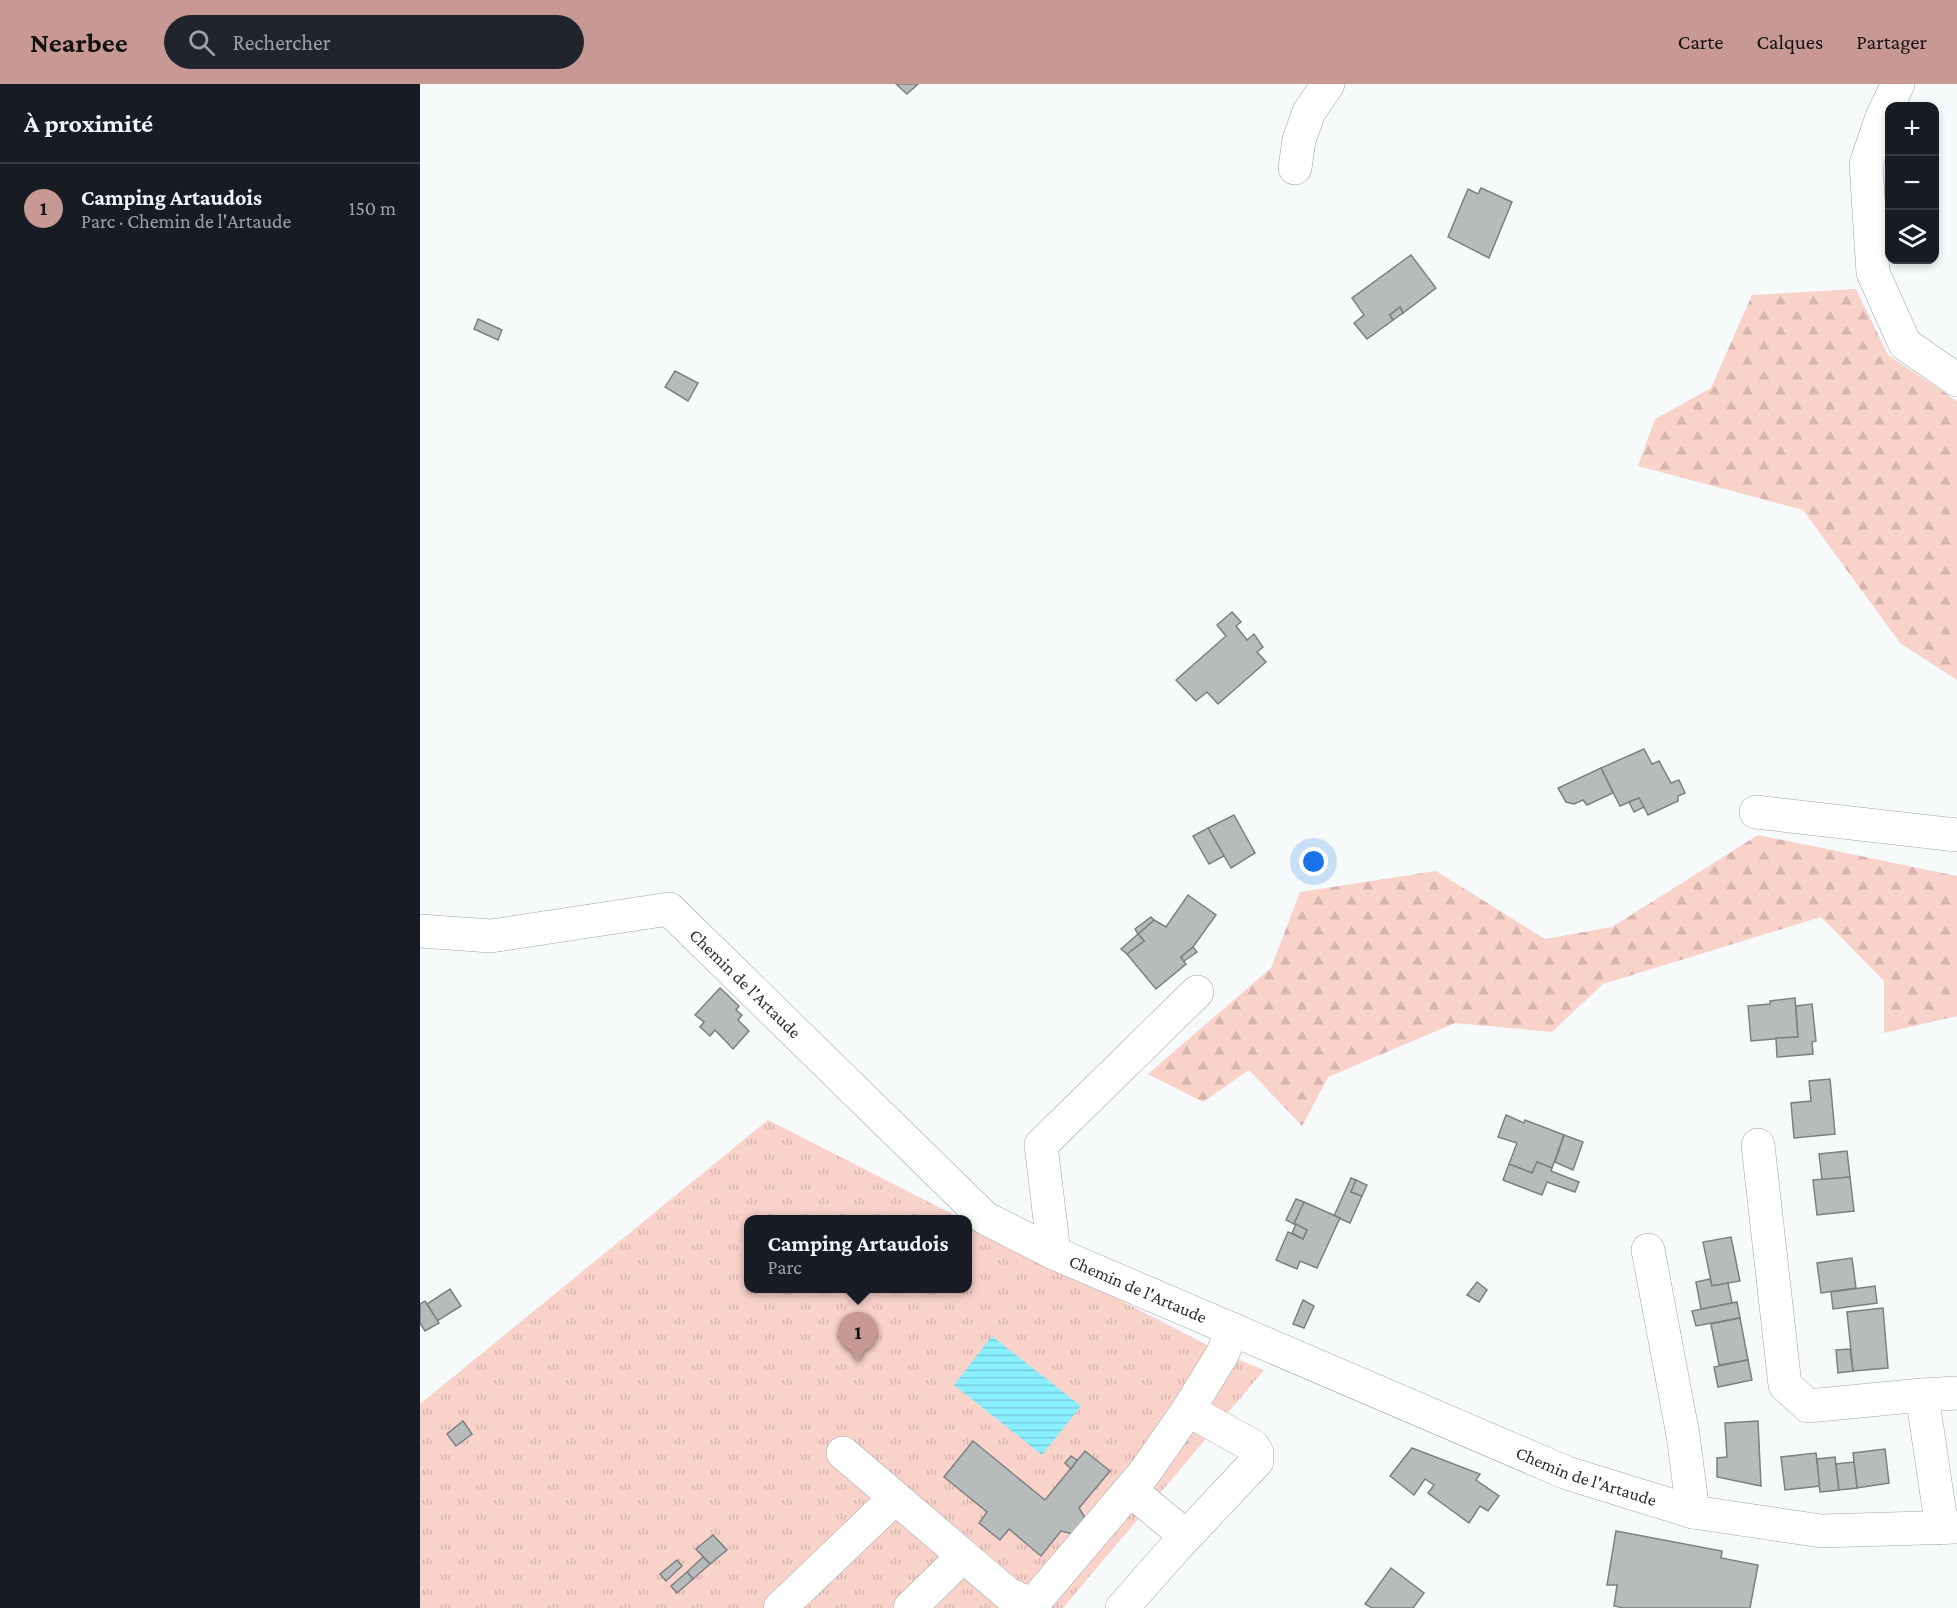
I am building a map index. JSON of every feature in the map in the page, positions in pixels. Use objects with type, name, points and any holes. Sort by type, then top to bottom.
[{"type":"street","points":[[1295,168],[1299,140],[1309,112],[1328,84]]},
{"type":"street","points":[[1898,84],[1882,117],[1866,164],[1873,273],[1905,344],[1957,380]]},
{"type":"street","points":[[1756,812],[1957,835]]},
{"type":"street","name":"Chemin de l'Artaude","points":[[420,931],[491,936],[669,909],[985,1218],[1054,1253],[1567,1473],[1693,1512],[1821,1532],[1950,1528]]},
{"type":"street","points":[[1054,1253],[1041,1145],[1197,992]]},
{"type":"street","points":[[1758,1145],[1785,1385],[1808,1406],[1957,1393]]},
{"type":"street","points":[[1647,1250],[1683,1435],[1693,1512]]},
{"type":"street","points":[[843,1453],[1008,1594],[1032,1605],[1145,1472],[1188,1410],[1223,1353],[1233,1329]]},
{"type":"street","points":[[1922,1395],[1950,1528]]},
{"type":"street","points":[[1122,1608],[1257,1461],[1257,1453],[1253,1446],[1188,1410]]},
{"type":"street","points":[[1130,1490],[1186,1536]]},
{"type":"street","points":[[780,1608],[895,1498]]},
{"type":"street","points":[[910,1608],[963,1556]]},
{"type":"green space","points":[[1856,289],[1888,355],[1957,401],[1957,680],[1900,643],[1803,510],[1638,466],[1655,419],[1711,388],[1752,295]]},
{"type":"green space","points":[[1758,835],[1957,876],[1957,1016],[1884,1033],[1884,981],[1821,917],[1603,984],[1552,1032],[1455,1023],[1328,1077],[1302,1126],[1249,1070],[1203,1102],[1148,1074],[1271,968],[1300,892],[1436,871],[1545,939],[1612,927]]},
{"type":"green space","points":[[768,1120],[954,1215],[744,1215],[744,1293],[972,1293],[972,1224],[1223,1353],[1264,1370],[1063,1608],[420,1608],[420,1404]]},
{"type":"water","points":[[992,1336],[1081,1406],[1042,1455],[954,1385]]},
{"type":"building","points":[[896,84],[918,84],[907,94]]},
{"type":"building","points":[[1481,188],[1512,202],[1489,258],[1448,237],[1468,189],[1478,194]]},
{"type":"building","points":[[1411,255],[1436,288],[1403,313],[1400,307],[1390,315],[1393,320],[1367,339],[1354,323],[1364,315],[1352,298]]},
{"type":"building","points":[[1400,307],[1403,313],[1393,320],[1390,315]]},
{"type":"building","points":[[478,319],[502,330],[498,340],[474,329]]},
{"type":"building","points":[[675,371],[698,383],[688,401],[665,387]]},
{"type":"building","points":[[1232,612],[1241,622],[1236,626],[1247,640],[1254,634],[1263,647],[1257,652],[1266,662],[1218,704],[1207,692],[1196,701],[1176,680],[1226,636],[1217,625]]},
{"type":"building","points":[[1644,749],[1652,764],[1659,761],[1671,783],[1679,780],[1685,793],[1678,796],[1678,801],[1648,815],[1639,798],[1620,806],[1601,768]]},
{"type":"building","points":[[1601,768],[1613,793],[1587,805],[1583,800],[1574,804],[1566,802],[1558,788]]},
{"type":"building","points":[[1639,798],[1644,807],[1634,812],[1629,802]]},
{"type":"building","points":[[1234,815],[1255,853],[1231,868],[1208,828]]},
{"type":"building","points":[[1208,828],[1224,856],[1209,864],[1193,836]]},
{"type":"building","points":[[1188,895],[1216,915],[1193,947],[1181,957],[1186,964],[1156,989],[1127,954],[1144,941],[1138,934],[1154,920],[1166,927]]},
{"type":"building","points":[[1151,917],[1154,920],[1138,934],[1135,929]]},
{"type":"building","points":[[1138,934],[1144,941],[1127,954],[1121,949]]},
{"type":"building","points":[[1193,947],[1197,952],[1184,961],[1181,957]]},
{"type":"building","points":[[720,988],[739,1006],[736,1010],[742,1015],[738,1020],[749,1031],[733,1049],[715,1030],[710,1036],[700,1027],[704,1022],[695,1015]]},
{"type":"building","points":[[1795,998],[1798,1037],[1751,1041],[1748,1006]]},
{"type":"building","points":[[1812,1004],[1816,1041],[1812,1042],[1813,1054],[1777,1057],[1776,1038],[1798,1037],[1796,1006]]},
{"type":"building","points":[[1830,1079],[1835,1134],[1794,1138],[1791,1103],[1811,1101],[1809,1081]]},
{"type":"building","points":[[1506,1115],[1564,1135],[1552,1168],[1537,1162],[1532,1173],[1509,1164],[1517,1143],[1498,1137]]},
{"type":"building","points":[[1564,1135],[1583,1142],[1573,1170],[1555,1162]]},
{"type":"building","points":[[1847,1151],[1850,1177],[1822,1180],[1819,1154]]},
{"type":"building","points":[[1537,1162],[1552,1168],[1551,1171],[1579,1182],[1575,1192],[1547,1182],[1542,1195],[1503,1180],[1509,1164],[1532,1173]]},
{"type":"building","points":[[1850,1177],[1854,1211],[1817,1215],[1813,1180]]},
{"type":"building","points":[[1351,1178],[1356,1180],[1351,1192],[1362,1196],[1350,1223],[1334,1216]]},
{"type":"building","points":[[1356,1180],[1367,1185],[1362,1196],[1351,1192]]},
{"type":"building","points":[[1296,1199],[1304,1202],[1294,1224],[1286,1220]]},
{"type":"building","points":[[1304,1202],[1340,1218],[1317,1268],[1300,1261],[1297,1269],[1276,1260],[1288,1232],[1303,1239],[1307,1230],[1294,1224]]},
{"type":"building","points":[[1296,1224],[1307,1230],[1303,1239],[1292,1233]]},
{"type":"building","points":[[1731,1237],[1740,1281],[1712,1286],[1703,1242]]},
{"type":"building","points":[[1852,1258],[1856,1288],[1821,1293],[1817,1263]]},
{"type":"building","points":[[1710,1279],[1712,1286],[1728,1283],[1732,1303],[1701,1309],[1696,1282]]},
{"type":"building","points":[[1477,1282],[1487,1290],[1479,1302],[1467,1295]]},
{"type":"building","points":[[1875,1286],[1877,1303],[1833,1309],[1831,1292]]},
{"type":"building","points":[[450,1289],[461,1306],[437,1321],[427,1304]]},
{"type":"building","points":[[1303,1300],[1314,1306],[1304,1328],[1293,1324]]},
{"type":"building","points":[[425,1301],[439,1323],[425,1331],[420,1323],[420,1304]]},
{"type":"building","points":[[1737,1302],[1740,1318],[1696,1326],[1692,1311]]},
{"type":"building","points":[[1883,1308],[1888,1368],[1853,1371],[1847,1312]]},
{"type":"building","points":[[1740,1318],[1748,1360],[1719,1365],[1711,1324]]},
{"type":"building","points":[[1850,1349],[1853,1371],[1838,1373],[1836,1350]]},
{"type":"building","points":[[1748,1360],[1752,1380],[1718,1387],[1714,1367]]},
{"type":"building","points":[[463,1421],[472,1434],[456,1446],[447,1434]]},
{"type":"building","points":[[1758,1421],[1761,1486],[1717,1477],[1717,1458],[1727,1457],[1725,1423]]},
{"type":"building","points":[[973,1441],[1045,1500],[1085,1451],[1110,1471],[1079,1508],[1084,1516],[1084,1522],[1073,1534],[1061,1531],[1041,1556],[1009,1529],[1000,1540],[979,1523],[987,1512],[944,1477]]},
{"type":"building","points":[[1412,1448],[1480,1474],[1476,1480],[1499,1496],[1488,1511],[1480,1506],[1469,1523],[1428,1493],[1434,1485],[1425,1479],[1414,1495],[1390,1476]]},
{"type":"building","points":[[1885,1449],[1889,1483],[1857,1488],[1853,1453]]},
{"type":"building","points":[[1816,1453],[1820,1486],[1785,1490],[1781,1457]]},
{"type":"building","points":[[1071,1456],[1077,1460],[1071,1469],[1065,1463]]},
{"type":"building","points":[[1835,1457],[1839,1490],[1820,1492],[1817,1459]]},
{"type":"building","points":[[1854,1462],[1857,1488],[1839,1490],[1836,1464]]},
{"type":"building","points":[[1616,1531],[1722,1551],[1721,1558],[1758,1565],[1750,1608],[1624,1608],[1614,1606],[1617,1585],[1607,1585]]},
{"type":"building","points":[[713,1535],[727,1550],[710,1564],[696,1549]]},
{"type":"building","points":[[703,1557],[710,1564],[693,1579],[687,1572]]},
{"type":"building","points":[[677,1560],[682,1566],[666,1581],[660,1574]]},
{"type":"building","points":[[1391,1568],[1424,1593],[1413,1608],[1372,1608],[1365,1604]]},
{"type":"building","points":[[687,1572],[693,1579],[677,1593],[671,1586]]},
{"type":"place","name":"Camping Artaudois","points":[[858,1362]]}]
